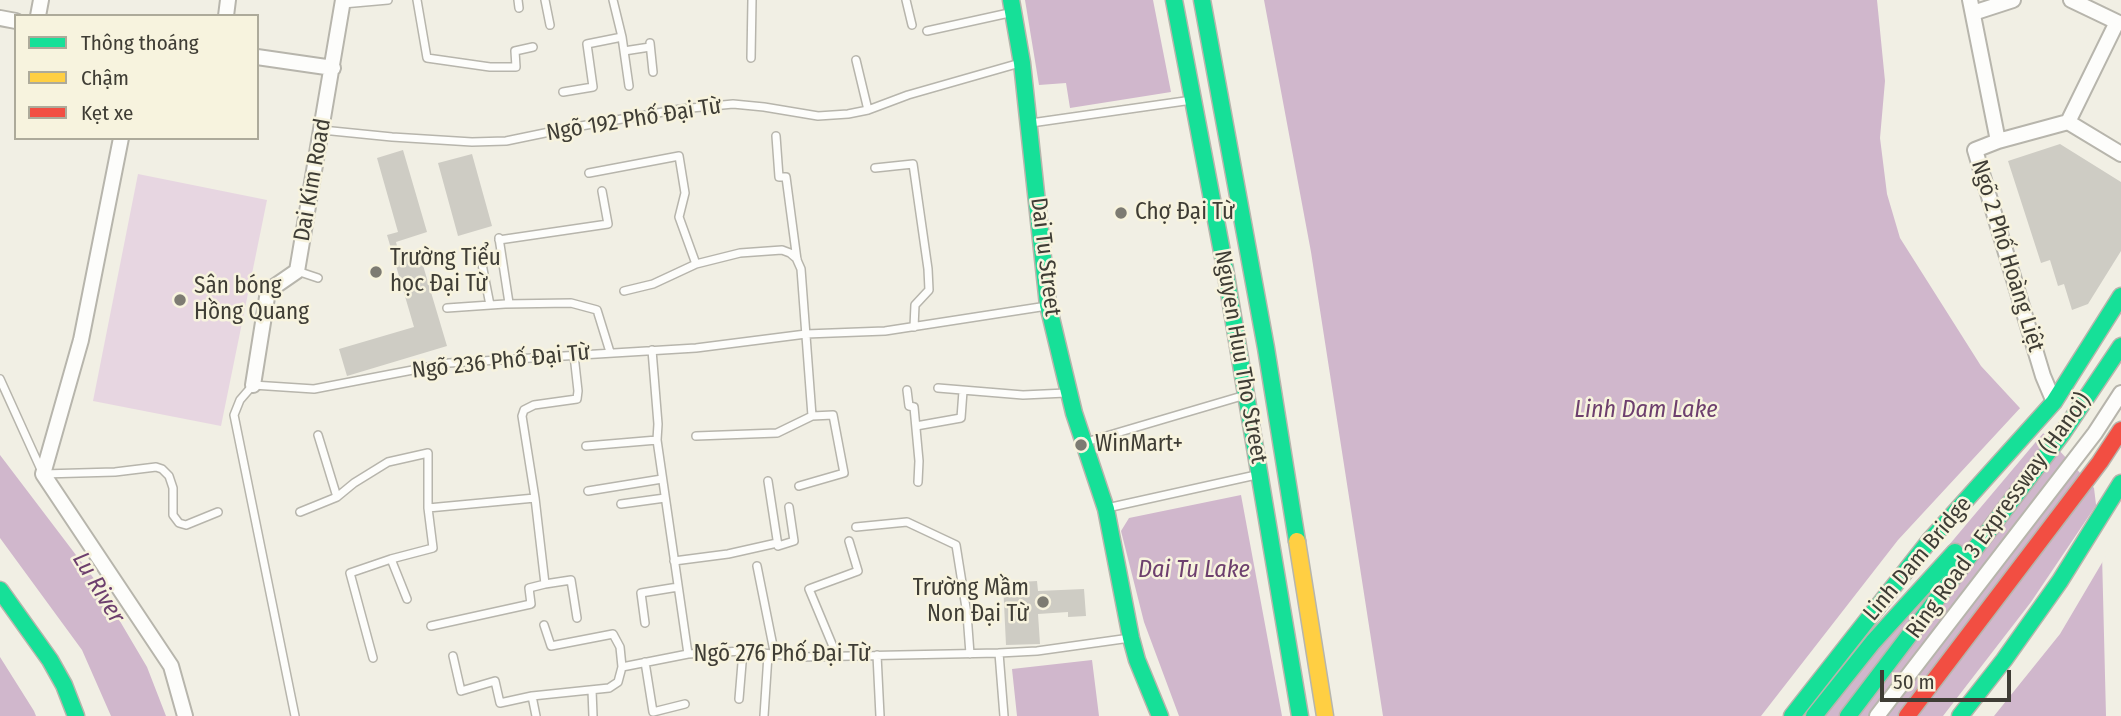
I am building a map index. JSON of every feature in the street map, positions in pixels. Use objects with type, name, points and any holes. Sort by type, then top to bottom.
[{"type":"main road","name":"Nguyen Huu Tho Street","points":[[1174,0],[1251,419],[1300,716]]},
{"type":"main road","name":"Nguyen Huu Tho Street","points":[[1202,0],[1277,414],[1325,716]]},
{"type":"main road","name":"Dai Tu Street","points":[[1012,6],[1022,62],[1048,305],[1083,443],[1106,509],[1131,638],[1160,716]]},
{"type":"main road","name":"Linh Dam Bridge","points":[[1792,716],[1930,540],[2052,405],[2121,296]]},
{"type":"main road","name":"Ring Road 3 Expressway (Hanoi)","points":[[1848,716],[2062,434],[2121,346]]},
{"type":"main road","points":[[1251,419],[1277,414]]},
{"type":"main road","name":"Ring Road 3 Expressway (Hanoi)","points":[[1908,716],[2100,462],[2121,430]]},
{"type":"main road","points":[[1814,716],[1873,642],[2062,434]]},
{"type":"main road","points":[[1961,672],[2100,462]]},
{"type":"main road","points":[[1960,716],[2060,581],[2120,485]]},
{"type":"main road","points":[[0,590],[50,660],[64,685],[76,716]]},
{"type":"street","points":[[1972,7],[2013,0]]},
{"type":"street","points":[[2068,122],[2119,18],[2071,0]]},
{"type":"street","name":"Dai Kim Road","points":[[253,385],[268,291],[297,271],[343,2]]},
{"type":"street","name":"Ngõ 2 Phố Hoàng Liệt","points":[[1972,7],[1998,141],[1975,150],[2052,405]]},
{"type":"street","points":[[259,57],[332,68]]},
{"type":"street","points":[[1998,141],[2068,122],[2121,154]]},
{"type":"street","points":[[121,140],[81,340],[43,474],[171,666],[185,716]]},
{"type":"street","points":[[1877,716],[2095,433],[2121,393]]},
{"type":"lane","points":[[343,2],[388,0]]},
{"type":"lane","points":[[417,0],[427,58],[490,67],[516,67],[515,51],[533,47]]},
{"type":"lane","points":[[545,0],[550,25]]},
{"type":"lane","points":[[613,0],[629,86]]},
{"type":"lane","points":[[751,58],[752,0]]},
{"type":"lane","points":[[906,0],[912,25]]},
{"type":"lane","points":[[927,31],[1012,6]]},
{"type":"lane","points":[[563,92],[593,88],[587,44],[622,37]]},
{"type":"lane","points":[[624,51],[650,45],[653,72]]},
{"type":"lane","points":[[856,60],[868,110]]},
{"type":"lane","name":"Ngõ 192 Phố Đại Từ","points":[[322,130],[392,138],[472,142],[506,141],[681,109],[720,106],[764,107],[818,116],[868,110],[908,95],[1022,62]]},
{"type":"lane","points":[[1028,124],[1193,99]]},
{"type":"lane","points":[[776,135],[779,177],[786,177],[797,260],[801,269],[812,416]]},
{"type":"lane","points":[[589,173],[679,156],[685,193],[679,217],[696,264]]},
{"type":"lane","points":[[875,167],[914,164],[929,290],[915,305],[914,327]]},
{"type":"lane","points":[[509,303],[499,238],[608,224],[602,191]]},
{"type":"lane","points":[[624,291],[653,284],[696,264],[740,253],[782,250],[797,260]]},
{"type":"lane","points":[[481,259],[490,305]]},
{"type":"lane","points":[[297,271],[318,278]]},
{"type":"lane","points":[[447,308],[509,303],[571,303],[597,310],[610,352]]},
{"type":"lane","name":"Ngõ 236 Phố Đại Từ","points":[[253,385],[314,389],[449,363],[696,348],[806,334],[914,327],[1048,305]]},
{"type":"lane","points":[[652,350],[659,425],[657,440],[688,654]]},
{"type":"lane","points":[[545,584],[522,416],[524,410],[534,405],[577,399],[574,355]]},
{"type":"lane","points":[[0,379],[43,474],[115,472],[156,467],[169,476],[173,488],[173,515],[179,523],[186,525],[218,512]]},
{"type":"lane","points":[[253,385],[240,400],[234,415],[295,716]]},
{"type":"lane","points":[[938,388],[1023,396],[1070,393]]},
{"type":"lane","points":[[907,390],[909,406],[914,407],[918,482]]},
{"type":"lane","points":[[916,426],[961,418],[963,391]]},
{"type":"lane","points":[[1083,443],[1246,395]]},
{"type":"lane","points":[[696,436],[777,433],[812,416],[833,415],[844,473],[799,486]]},
{"type":"lane","points":[[318,435],[337,497]]},
{"type":"lane","points":[[586,446],[657,440]]},
{"type":"lane","points":[[300,512],[337,497],[388,462],[428,453],[428,508],[433,548],[350,573],[373,657]]},
{"type":"lane","points":[[1106,509],[1260,474]]},
{"type":"lane","points":[[588,491],[662,479]]},
{"type":"lane","points":[[768,481],[777,543]]},
{"type":"lane","points":[[428,508],[535,498]]},
{"type":"lane","points":[[621,504],[665,498]]},
{"type":"lane","points":[[674,561],[728,554],[777,543],[778,546],[794,541],[789,507]]},
{"type":"lane","points":[[856,527],[907,522],[956,545],[967,614],[970,654]]},
{"type":"lane","points":[[837,656],[806,591],[860,571],[849,541]]},
{"type":"lane","points":[[391,559],[407,600]]},
{"type":"lane","points":[[757,566],[772,656],[764,716]]},
{"type":"lane","points":[[430,626],[531,604],[529,588],[571,580],[577,618]]},
{"type":"lane","points":[[645,622],[641,593],[678,587]]},
{"type":"lane","points":[[453,656],[461,691],[495,681],[500,703],[532,696],[610,688],[618,682],[622,667],[620,648],[613,634],[551,646],[544,625]]},
{"type":"lane","name":"Ngõ 276 Phố Đại Từ","points":[[622,667],[688,654],[743,651],[772,656],[999,653],[1037,651],[1131,638]]},
{"type":"lane","points":[[739,699],[743,651]]},
{"type":"lane","points":[[999,653],[1004,716]]},
{"type":"lane","points":[[877,655],[880,716]]},
{"type":"lane","points":[[645,662],[653,712],[685,704]]},
{"type":"lane","points":[[592,690],[593,716]]},
{"type":"lane","points":[[532,696],[536,716]]},
{"type":"shaded area","name":"Sân bóng Hồng Quang","points":[[138,174],[267,200],[221,426],[93,401]]},
{"type":"water","points":[[1025,0],[1153,0],[1171,92],[1070,108],[1066,83],[1039,85]]},
{"type":"water","name":"Linh Dam Lake","points":[[1264,0],[1877,0],[1885,81],[1880,138],[1887,194],[1900,238],[1981,366],[2094,488],[2102,554],[2106,716],[1383,716],[1311,252]]},
{"type":"water","name":"Lu River","points":[[0,455],[98,584],[147,667],[166,716],[111,716],[82,650],[0,538]]},
{"type":"water","name":"Dai Tu Lake","points":[[1241,495],[1282,716],[1179,716],[1144,622],[1121,531],[1129,518]]},
{"type":"water","points":[[0,657],[34,711],[36,716],[0,716]]},
{"type":"water","points":[[1092,660],[1099,716],[1017,716],[1012,669]]},
{"type":"pier","points":[[2022,406],[2045,431],[1807,716],[1761,716],[1898,540]]},
{"type":"pier","points":[[2099,501],[2106,556],[2060,634],[1994,716],[1943,716],[2031,602]]},
{"type":"building","points":[[2060,144],[2121,182],[2121,251],[2088,304],[2072,310],[2064,284],[2058,286],[2050,260],[2041,263],[2008,161]]},
{"type":"building","points":[[403,150],[427,232],[396,242],[400,258],[419,252],[447,346],[347,376],[339,349],[414,327],[387,235],[398,232],[377,158]]},
{"type":"building","points":[[472,154],[492,226],[458,236],[438,163]]},
{"type":"building","points":[[1037,581],[1038,591],[1084,589],[1086,616],[1068,617],[1068,612],[1038,614],[1040,644],[1006,645],[1003,583]]},
{"type":"traffic: fast","points":[[1011,0],[1022,63],[1048,305],[1074,413],[1106,509],[1131,638],[1160,716]]},
{"type":"traffic: fast","points":[[1174,0],[1223,257],[1300,716]]},
{"type":"traffic: fast","points":[[1202,0],[1266,348],[1297,541]]},
{"type":"traffic: fast","points":[[1792,716],[1930,540],[2054,402],[2121,296]]},
{"type":"traffic: fast","points":[[1848,716],[2062,434],[2121,346]]},
{"type":"traffic: fast","points":[[1960,716],[2060,581],[2121,483]]},
{"type":"traffic: fast","points":[[1814,716],[1873,642],[1955,552]]},
{"type":"traffic: fast","points":[[0,590],[50,660],[64,685],[76,716]]},
{"type":"traffic: slow","points":[[1297,541],[1325,716]]},
{"type":"traffic: jam","points":[[1907,716],[2100,462],[2121,430]]},
{"type":"place","name":"Chợ Đại Từ","points":[[1121,213]]},
{"type":"place","name":"Trường Tiểu học Đại Từ","points":[[376,272]]},
{"type":"place","name":"Sân bóng Hồng Quang","points":[[180,300]]},
{"type":"place","name":"WinMart+","points":[[1081,445]]},
{"type":"place","name":"Trường Mầm Non Đại Từ","points":[[1043,602]]}]
